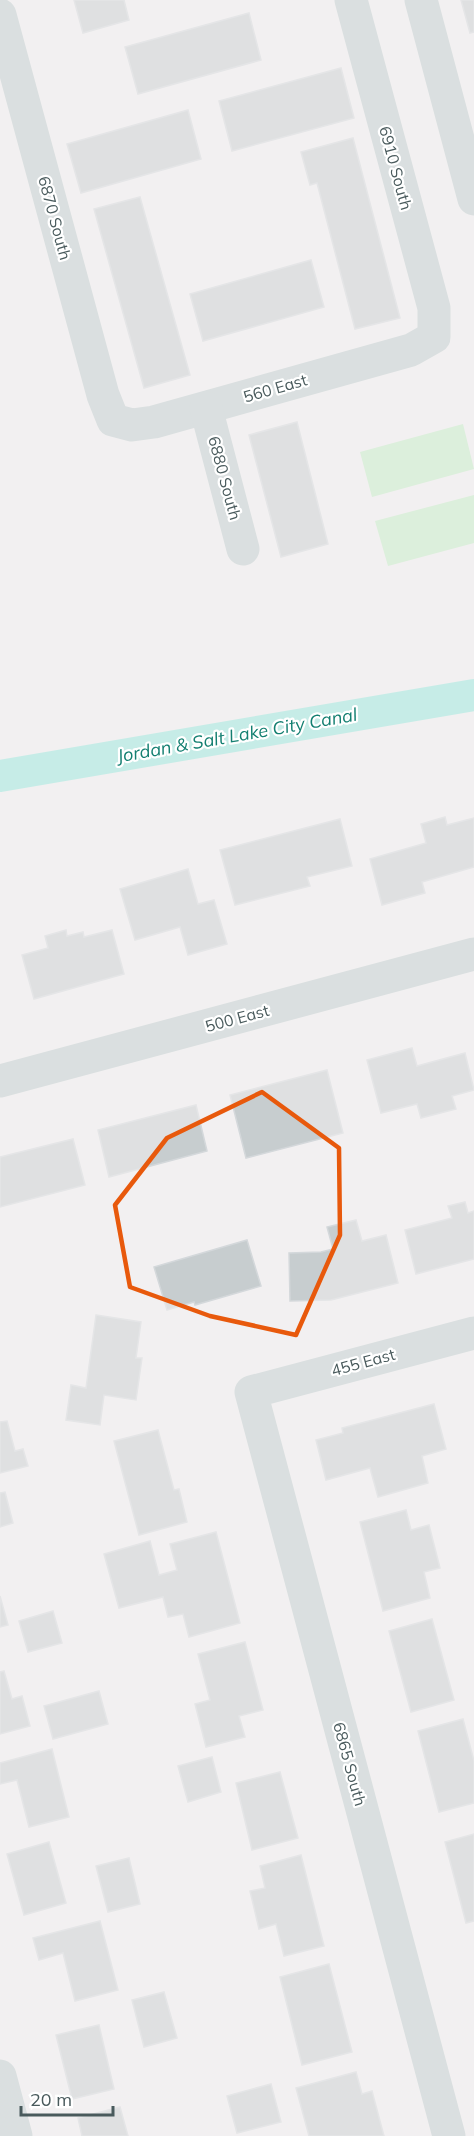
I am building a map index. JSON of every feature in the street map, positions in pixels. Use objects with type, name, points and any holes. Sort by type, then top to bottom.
[{"type":"street","name":"6910 South","points":[[351,0],[434,308],[434,337]]},
{"type":"street","points":[[421,0],[474,199]]},
{"type":"street","name":"6870 South","points":[[0,15],[103,395],[113,420]]},
{"type":"street","name":"560 East","points":[[113,420],[132,425],[154,422],[411,351],[434,337]]},
{"type":"street","name":"6880 South","points":[[206,408],[243,549]]},
{"type":"street","name":"500 East","points":[[0,1081],[474,954]]},
{"type":"street","name":"455 East","points":[[251,1392],[474,1333]]},
{"type":"street","name":"6865 South","points":[[251,1392],[449,2136]]},
{"type":"street","points":[[0,2076],[16,2136]]},
{"type":"highlighted area","points":[[262,1092],[339,1148],[340,1235],[296,1335],[210,1316],[130,1287],[115,1205],[167,1138]]},
{"type":"green space","points":[[463,424],[474,469],[372,497],[360,452]]},
{"type":"green space","points":[[474,495],[474,543],[388,566],[375,521]]},
{"type":"building","points":[[74,0],[124,0],[129,20],[83,33]]},
{"type":"building","points":[[461,0],[474,0],[474,32],[470,33]]},
{"type":"building","points":[[249,13],[261,60],[138,94],[125,47]]},
{"type":"building","points":[[341,68],[354,118],[232,151],[219,101]]},
{"type":"building","points":[[188,110],[201,159],[81,193],[67,144]]},
{"type":"building","points":[[353,138],[400,318],[355,329],[317,183],[310,185],[301,152]]},
{"type":"building","points":[[140,197],[190,375],[144,388],[94,209]]},
{"type":"building","points":[[311,260],[324,307],[203,341],[190,294]]},
{"type":"building","points":[[297,422],[328,544],[281,557],[249,435]]},
{"type":"building","points":[[445,817],[447,825],[474,818],[474,867],[422,882],[425,893],[382,905],[370,859],[426,843],[421,824]]},
{"type":"building","points":[[340,819],[352,866],[307,877],[310,886],[235,905],[220,850]]},
{"type":"building","points":[[188,869],[198,904],[214,900],[227,944],[188,955],[180,927],[135,940],[120,889]]},
{"type":"building","points":[[66,930],[67,936],[83,932],[84,937],[112,930],[124,974],[34,999],[22,955],[48,948],[45,936]]},
{"type":"building","points":[[412,1048],[417,1066],[465,1053],[474,1090],[452,1096],[456,1109],[421,1118],[417,1104],[381,1113],[367,1060]]},
{"type":"building","points":[[327,1070],[343,1133],[246,1158],[230,1095]]},
{"type":"building","points":[[196,1105],[207,1151],[109,1177],[98,1130]]},
{"type":"building","points":[[73,1139],[85,1185],[0,1207],[0,1157]]},
{"type":"building","points":[[465,1202],[468,1213],[474,1211],[474,1259],[416,1274],[405,1230],[452,1218],[448,1206]]},
{"type":"building","points":[[356,1220],[362,1241],[386,1235],[398,1283],[331,1300],[290,1301],[289,1253],[321,1252],[333,1249],[327,1227]]},
{"type":"building","points":[[247,1240],[261,1286],[195,1305],[194,1302],[167,1310],[154,1267]]},
{"type":"building","points":[[96,1315],[141,1322],[136,1358],[142,1358],[136,1400],[104,1395],[100,1425],[66,1420],[71,1385],[86,1388]]},
{"type":"building","points":[[434,1404],[446,1449],[422,1456],[428,1483],[378,1497],[370,1468],[326,1480],[316,1440],[343,1433],[342,1428]]},
{"type":"building","points":[[7,1421],[15,1451],[23,1449],[28,1466],[0,1473],[0,1422]]},
{"type":"building","points":[[158,1430],[174,1490],[179,1489],[187,1522],[139,1535],[114,1441]]},
{"type":"building","points":[[5,1492],[13,1523],[0,1527],[0,1493]]},
{"type":"building","points":[[406,1510],[411,1530],[429,1525],[440,1568],[424,1572],[430,1598],[383,1611],[360,1522]]},
{"type":"building","points":[[216,1532],[240,1623],[189,1637],[183,1614],[168,1617],[163,1597],[119,1608],[104,1554],[150,1541],[159,1575],[177,1570],[170,1544]]},
{"type":"building","points":[[0,1596],[8,1625],[0,1627]]},
{"type":"building","points":[[53,1611],[62,1643],[28,1652],[19,1621]]},
{"type":"building","points":[[432,1619],[454,1700],[411,1712],[389,1631]]},
{"type":"building","points":[[245,1642],[263,1710],[239,1716],[245,1737],[206,1747],[195,1704],[210,1700],[198,1654]]},
{"type":"building","points":[[4,1671],[12,1699],[22,1696],[30,1726],[0,1734],[0,1672]]},
{"type":"building","points":[[99,1691],[108,1724],[53,1739],[44,1706]]},
{"type":"building","points":[[463,1719],[474,1761],[474,1803],[439,1812],[418,1731]]},
{"type":"building","points":[[52,1749],[69,1817],[29,1827],[17,1780],[0,1784],[0,1763]]},
{"type":"building","points":[[212,1757],[221,1792],[188,1802],[178,1766]]},
{"type":"building","points":[[280,1772],[298,1838],[252,1850],[236,1783]]},
{"type":"building","points":[[474,1834],[474,1921],[466,1923],[445,1842]]},
{"type":"building","points":[[49,1842],[66,1903],[24,1915],[7,1854]]},
{"type":"building","points":[[301,1855],[324,1946],[284,1956],[276,1924],[259,1929],[250,1891],[265,1888],[260,1866]]},
{"type":"building","points":[[129,1858],[140,1904],[108,1912],[96,1866]]},
{"type":"building","points":[[100,1921],[118,1990],[75,2001],[63,1953],[39,1960],[33,1938]]},
{"type":"building","points":[[329,1964],[352,2052],[302,2065],[280,1977]]},
{"type":"building","points":[[164,1992],[177,2038],[144,2047],[132,2000]]},
{"type":"building","points":[[99,2025],[114,2089],[72,2099],[56,2035]]},
{"type":"building","points":[[356,2072],[362,2094],[372,2091],[384,2136],[309,2136],[296,2088]]},
{"type":"building","points":[[271,2084],[281,2122],[237,2133],[227,2096]]},
{"type":"building","points":[[120,2107],[128,2136],[82,2136],[78,2118]]},
{"type":"waterway","name":"Jordan & Salt Lake City Canal","points":[[0,776],[474,695]]}]
